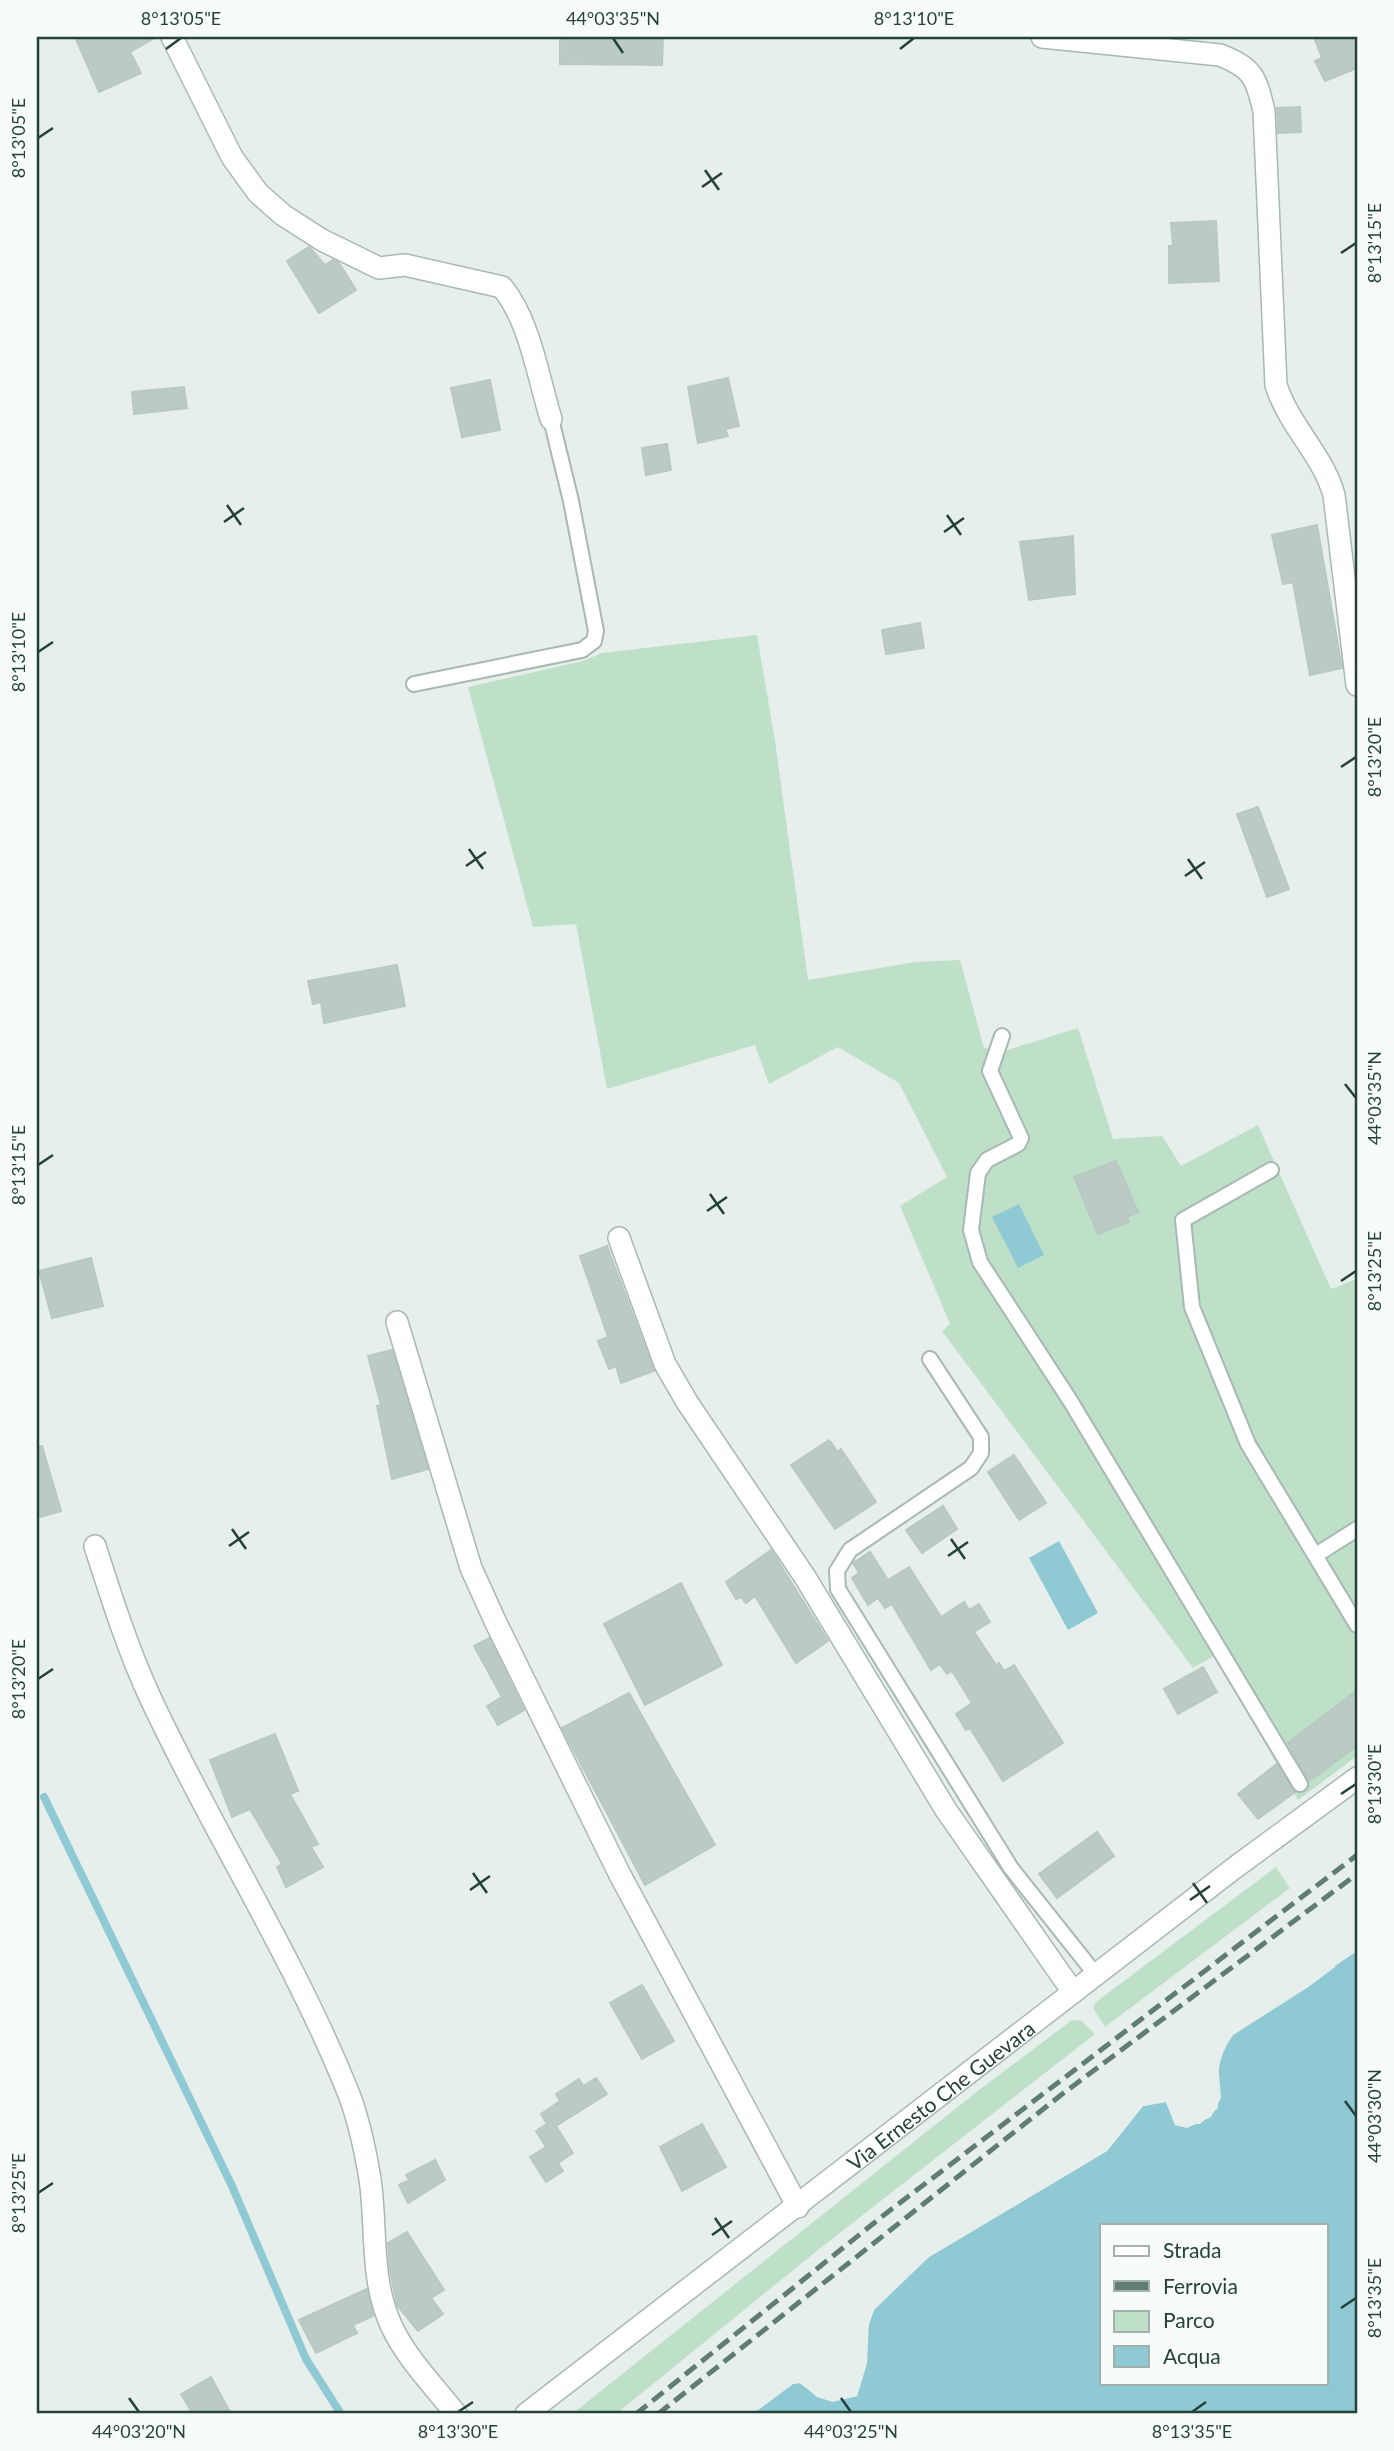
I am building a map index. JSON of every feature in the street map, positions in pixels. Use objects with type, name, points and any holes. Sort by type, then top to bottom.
[{"type":"street","points":[[172,37],[232,157],[258,193],[283,215],[322,240],[379,268],[405,265],[502,287],[512,300],[551,419]]},
{"type":"street","points":[[1041,37],[1220,55],[1242,64],[1258,84],[1264,111],[1276,385],[1283,407],[1328,472],[1334,495],[1357,685]]},
{"type":"street","points":[[619,1238],[665,1364],[687,1402],[805,1577],[946,1810],[1073,1992]]},
{"type":"street","points":[[397,1322],[471,1568],[619,1873],[797,2207]]},
{"type":"street","points":[[95,1546],[148,1693],[322,2031],[347,2090],[370,2179],[377,2266],[382,2299],[391,2325],[405,2348],[456,2414]]},
{"type":"street","name":"Via Ernesto Che Guevara","points":[[526,2414],[1073,1992],[1357,1778]]},
{"type":"lane","points":[[414,684],[582,650],[594,641],[596,631],[574,513],[551,419]]},
{"type":"lane","points":[[1002,1036],[990,1071],[1021,1138],[1018,1144],[987,1160],[978,1173],[971,1230],[981,1262],[1071,1402],[1300,1784]]},
{"type":"lane","points":[[1271,1170],[1184,1220],[1192,1307],[1248,1444],[1357,1625]]},
{"type":"lane","points":[[930,1359],[981,1437],[981,1453],[971,1468],[850,1550],[836,1571],[838,1589],[1011,1868],[1096,1975]]},
{"type":"lane","points":[[1316,1555],[1357,1529]]},
{"type":"green space","points":[[757,635],[775,741],[808,980],[915,962],[960,960],[984,1048],[1001,1052],[1078,1028],[1113,1139],[1162,1136],[1181,1166],[1258,1125],[1331,1289],[1357,1279],[1357,1756],[1298,1800],[1214,1656],[1193,1668],[942,1331],[950,1324],[900,1206],[947,1177],[899,1083],[838,1047],[769,1084],[755,1045],[607,1089],[576,924],[533,927],[468,687],[583,661],[602,653]]},
{"type":"green space","points":[[1276,1867],[1290,1888],[1105,2027],[1093,2008],[1096,2002]]},
{"type":"green space","points":[[1072,2020],[1082,2021],[1095,2034],[818,2250],[616,2414],[572,2414],[979,2090]]},
{"type":"water","points":[[1019,1204],[1044,1255],[1018,1268],[992,1217]]},
{"type":"water","points":[[1059,1541],[1098,1613],[1068,1630],[1029,1558]]},
{"type":"water","points":[[1357,1951],[1357,2414],[753,2414],[793,2384],[800,2383],[821,2397],[831,2400],[857,2396],[867,2363],[869,2322],[874,2310],[884,2298],[929,2257],[1107,2151],[1143,2106],[1166,2102],[1175,2124],[1200,2124],[1218,2108],[1220,2062],[1233,2035]]},
{"type":"pier","points":[[1336,1962],[1335,1967],[1307,1988],[1233,2035],[1218,2063],[1221,2098],[1211,2117],[1187,2128],[1175,2125],[1166,2102],[1143,2106],[1107,2151],[929,2257],[874,2310],[866,2333],[867,2363],[857,2396],[833,2402],[817,2397],[800,2383],[793,2384],[750,2414],[792,2381],[801,2380],[819,2394],[833,2398],[855,2394],[863,2363],[863,2332],[871,2308],[927,2254],[1105,2148],[1141,2103],[1168,2099],[1177,2122],[1187,2124],[1209,2115],[1218,2097],[1215,2063],[1217,2052],[1230,2033]]},
{"type":"building","points":[[75,37],[156,37],[130,52],[141,73],[99,92]]},
{"type":"building","points":[[560,37],[663,37],[662,65],[560,64]]},
{"type":"building","points":[[1314,37],[1357,37],[1357,68],[1325,81],[1315,61],[1322,58]]},
{"type":"building","points":[[1300,107],[1301,132],[1278,133],[1277,108]]},
{"type":"building","points":[[1216,221],[1219,281],[1169,283],[1169,246],[1173,246],[1171,223]]},
{"type":"building","points":[[309,247],[325,265],[333,260],[339,263],[356,290],[319,313],[287,261]]},
{"type":"building","points":[[728,378],[739,426],[725,429],[728,436],[698,443],[688,387]]},
{"type":"building","points":[[490,380],[500,430],[462,437],[451,388]]},
{"type":"building","points":[[184,387],[187,408],[134,414],[132,392]]},
{"type":"building","points":[[667,444],[671,470],[646,475],[642,448]]},
{"type":"building","points":[[1317,525],[1342,668],[1310,675],[1293,582],[1283,584],[1272,535]]},
{"type":"building","points":[[1073,536],[1075,594],[1029,600],[1020,542]]},
{"type":"building","points":[[920,623],[924,648],[886,654],[882,630]]},
{"type":"building","points":[[1258,807],[1289,889],[1267,897],[1237,814]]},
{"type":"building","points":[[397,965],[405,1006],[324,1023],[321,1002],[313,1004],[308,981]]},
{"type":"building","points":[[1116,1161],[1138,1212],[1127,1217],[1129,1222],[1098,1234],[1074,1177]]},
{"type":"building","points":[[607,1246],[654,1371],[621,1383],[616,1366],[609,1369],[598,1341],[608,1337],[580,1256]]},
{"type":"building","points":[[91,1258],[103,1306],[52,1318],[39,1271]]},
{"type":"building","points":[[392,1350],[428,1469],[392,1479],[377,1406],[381,1405],[368,1356]]},
{"type":"building","points":[[829,1440],[838,1452],[841,1449],[876,1502],[835,1529],[791,1465]]},
{"type":"building","points":[[42,1446],[61,1511],[37,1518],[37,1447]]},
{"type":"building","points":[[1014,1455],[1046,1503],[1019,1520],[988,1472]]},
{"type":"building","points":[[943,1506],[957,1529],[922,1553],[906,1530]]},
{"type":"building","points":[[771,1550],[828,1641],[796,1663],[755,1596],[746,1603],[741,1597],[736,1599],[726,1582]]},
{"type":"building","points":[[870,1552],[888,1580],[909,1567],[941,1617],[964,1602],[969,1610],[979,1604],[990,1622],[974,1632],[996,1665],[999,1663],[1004,1671],[1014,1665],[1063,1743],[1003,1781],[970,1728],[966,1730],[956,1714],[972,1703],[952,1671],[947,1674],[940,1664],[931,1670],[892,1604],[885,1608],[878,1598],[868,1605],[852,1578],[859,1573],[853,1563]]},
{"type":"building","points":[[681,1583],[722,1665],[645,1705],[604,1624]]},
{"type":"building","points":[[489,1638],[524,1710],[498,1725],[487,1706],[502,1697],[474,1646]]},
{"type":"building","points":[[1203,1667],[1217,1692],[1178,1714],[1164,1689]]},
{"type":"building","points":[[1357,1690],[1357,1746],[1309,1781],[1288,1743]]},
{"type":"building","points":[[629,1693],[715,1845],[645,1885],[562,1728]]},
{"type":"building","points":[[275,1734],[298,1791],[290,1794],[318,1844],[311,1847],[323,1867],[286,1887],[277,1867],[282,1864],[250,1809],[232,1817],[210,1760]]},
{"type":"building","points":[[1277,1764],[1295,1792],[1258,1819],[1238,1794]]},
{"type":"building","points":[[1097,1832],[1114,1856],[1057,1898],[1039,1874]]},
{"type":"building","points":[[642,1985],[674,2041],[642,2059],[610,2003]]},
{"type":"building","points":[[596,2078],[607,2094],[556,2126],[573,2153],[558,2163],[563,2171],[546,2182],[530,2157],[546,2147],[536,2131],[547,2124],[541,2114],[560,2101],[556,2094],[579,2079],[583,2086]]},
{"type":"building","points":[[702,2124],[726,2167],[682,2191],[660,2147]]},
{"type":"building","points":[[435,2160],[445,2180],[408,2203],[399,2185],[409,2180],[406,2175]]},
{"type":"building","points":[[407,2232],[444,2290],[431,2298],[443,2314],[418,2331],[397,2305],[390,2270],[388,2243]]},
{"type":"building","points":[[367,2289],[373,2316],[353,2325],[357,2333],[316,2353],[299,2320]]},
{"type":"building","points":[[211,2377],[231,2414],[193,2414],[181,2394]]},
{"type":"waterway","points":[[44,1797],[232,2186],[306,2359],[341,2414]]},
{"type":"railway","points":[[636,2414],[884,2215],[1357,1855]]},
{"type":"railway","points":[[658,2414],[1061,2095],[1357,1874]]}]
